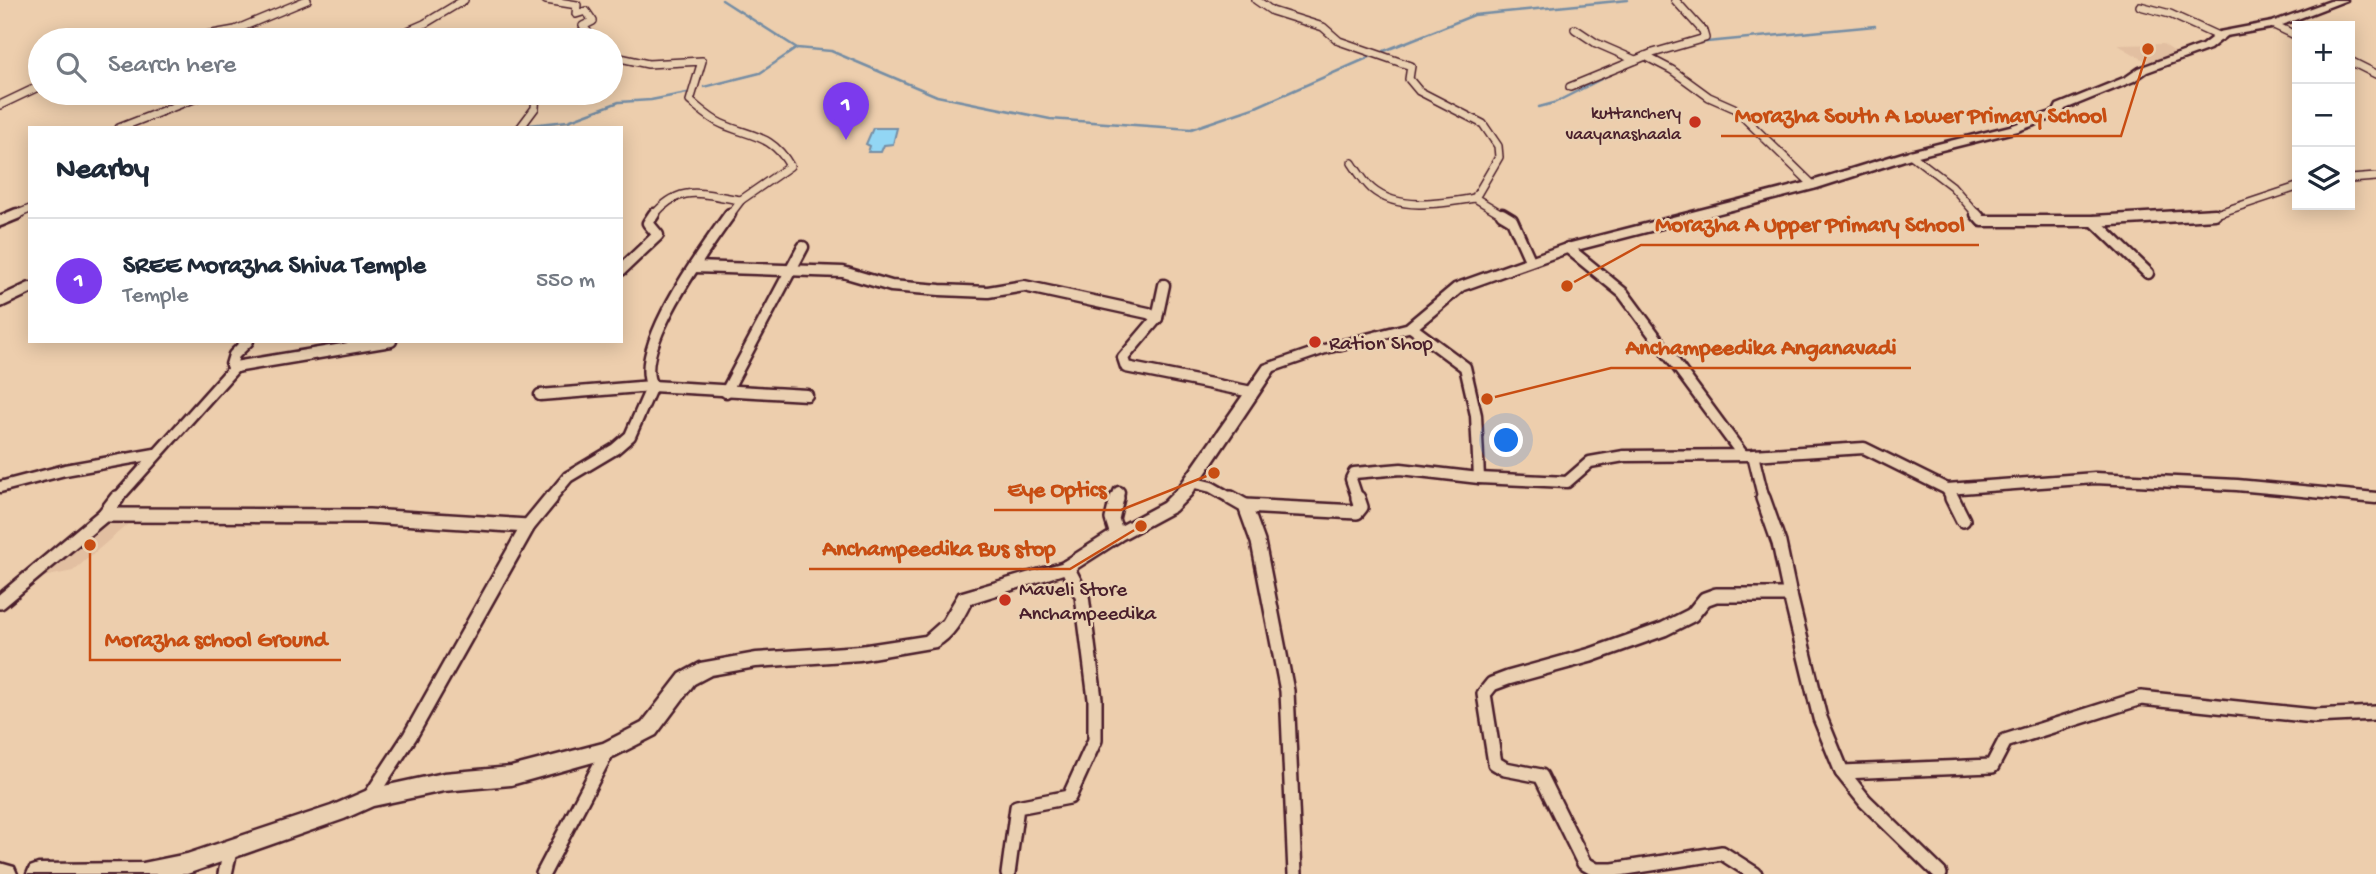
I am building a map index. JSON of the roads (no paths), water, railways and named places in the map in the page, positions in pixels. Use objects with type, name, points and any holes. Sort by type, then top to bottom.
[{"type":"main road","points":[[38,874],[143,873],[187,864],[337,813],[370,797],[444,782],[511,776],[608,750],[649,729],[687,679],[707,668],[769,659],[860,653],[929,642],[940,636],[950,625],[965,598],[973,593],[1068,567],[1117,535],[1168,507],[1191,482],[1269,368],[1321,349],[1410,327],[1459,287],[1530,260],[1813,185],[1910,154],[1981,139],[2058,113],[2061,107],[2130,79],[2143,70],[2206,47],[2220,37],[2240,30],[2274,25],[2338,0]]},
{"type":"main road","points":[[0,873],[6,874]]},
{"type":"street","points":[[240,28],[307,0]]},
{"type":"street","points":[[415,28],[464,0]]},
{"type":"street","points":[[546,0],[577,5],[576,14],[586,11],[593,21],[583,26],[585,28]]},
{"type":"street","points":[[1256,0],[1272,11],[1323,27],[1339,41],[1411,66],[1409,79],[1419,91],[1483,124],[1498,146],[1499,157],[1475,198]]},
{"type":"street","points":[[1570,87],[1635,60],[1649,58],[1705,38],[1703,31],[1675,0]]},
{"type":"street","points":[[2140,6],[2170,14],[2220,37]]},
{"type":"street","points":[[2274,25],[2292,34]]},
{"type":"street","points":[[1575,29],[1596,43],[1635,60]]},
{"type":"street","points":[[1649,58],[1709,97],[1734,108],[1813,185]]},
{"type":"street","points":[[623,59],[648,64],[702,61],[690,101],[721,123],[769,141],[783,151],[790,166],[741,200],[694,267],[650,351],[647,377],[652,386]]},
{"type":"street","points":[[2355,64],[2376,74]]},
{"type":"street","points":[[0,106],[28,92]]},
{"type":"street","points":[[124,126],[178,105]]},
{"type":"street","points":[[522,126],[535,105]]},
{"type":"street","points":[[1910,154],[1952,186],[1982,221],[2094,221],[2213,215],[2292,189]]},
{"type":"street","points":[[1352,163],[1374,191],[1387,197],[1432,204],[1475,198],[1512,220],[1530,260]]},
{"type":"street","points":[[2355,179],[2376,177]]},
{"type":"street","points":[[623,268],[658,235],[648,223],[656,210],[676,195],[684,192],[741,200]]},
{"type":"street","points":[[0,221],[28,210]]},
{"type":"street","points":[[2094,221],[2148,273]]},
{"type":"street","points":[[726,392],[803,247]]},
{"type":"street","points":[[1568,248],[1623,293],[1747,455],[1779,543],[1819,718],[1842,772],[1865,800],[1940,874]]},
{"type":"street","points":[[694,267],[843,272],[891,286],[916,288],[988,292],[1024,286],[1157,317]]},
{"type":"street","points":[[1164,285],[1157,317],[1123,358],[1126,367],[1252,392]]},
{"type":"street","points":[[0,302],[28,289]]},
{"type":"street","points":[[1410,327],[1465,366],[1476,415],[1479,478]]},
{"type":"street","points":[[237,367],[232,365],[234,355],[246,343]]},
{"type":"street","points":[[0,602],[104,515],[155,454],[237,367],[379,343]]},
{"type":"street","points":[[370,797],[410,736],[528,526],[568,477],[615,449],[630,436],[652,386]]},
{"type":"street","points":[[540,395],[652,386],[807,396]]},
{"type":"street","points":[[1191,482],[1211,487],[1245,506],[1357,512],[1361,507],[1351,479],[1354,473],[1362,471],[1402,470],[1555,483],[1567,482],[1590,462],[1624,456],[1747,455],[1864,448],[1947,489],[2095,478],[2237,485],[2376,498]]},
{"type":"street","points":[[0,487],[65,470],[155,454]]},
{"type":"street","points":[[1947,489],[1963,520]]},
{"type":"street","points":[[1117,535],[1112,519],[1119,492]]},
{"type":"street","points":[[1245,506],[1258,542],[1287,691],[1295,874]]},
{"type":"street","points":[[104,515],[369,516],[528,526]]},
{"type":"street","points":[[1008,874],[1017,807],[1069,797],[1096,740],[1095,699],[1082,596],[1068,567]]},
{"type":"street","points":[[1755,874],[1721,853],[1614,872],[1596,870],[1584,863],[1541,776],[1531,771],[1503,770],[1494,764],[1484,694],[1492,684],[1508,678],[1591,655],[1664,629],[1692,615],[1705,599],[1717,595],[1790,595]]},
{"type":"street","points":[[1842,772],[1992,766],[2006,741],[2141,698],[2314,716],[2376,713]]},
{"type":"street","points":[[543,874],[608,750]]},
{"type":"street","points":[[225,874],[230,851]]},
{"type":"water","points":[[873,128],[897,128],[893,144],[884,145],[881,152],[868,152],[870,146],[866,144]]},
{"type":"waterway","points":[[722,0],[797,48]]},
{"type":"waterway","points":[[1384,51],[1474,15],[1628,0]]},
{"type":"waterway","points":[[1696,43],[1875,26]]},
{"type":"waterway","points":[[704,87],[760,73],[797,48]]},
{"type":"waterway","points":[[797,48],[831,51],[937,96],[1050,119],[1191,129],[1256,107],[1372,56]]},
{"type":"waterway","points":[[1539,107],[1554,103],[1613,73]]},
{"type":"waterway","points":[[623,102],[687,93]]},
{"type":"waterway","points":[[519,126],[568,121],[611,105]]},
{"type":"place","name":"Morazha South A Lower Primary School","points":[[2148,49]]},
{"type":"place","name":"kuttanchery vaayanashaala","points":[[1695,122]]},
{"type":"place","name":"SREE Morazha Shiva Temple","points":[[846,140]]},
{"type":"place","name":"Morazha A Upper Primary School","points":[[1567,286]]},
{"type":"place","name":"Ration Shop","points":[[1315,342]]},
{"type":"place","name":"Anchampeedika Anganavadi","points":[[1487,399]]},
{"type":"place","name":"Eye Optics","points":[[1214,473]]},
{"type":"place","name":"Anchampeedika Bus stop","points":[[1141,526]]},
{"type":"place","name":"Morazha school Ground","points":[[90,545]]},
{"type":"place","name":"Maveli Store Anchampeedika","points":[[1005,600]]}]
